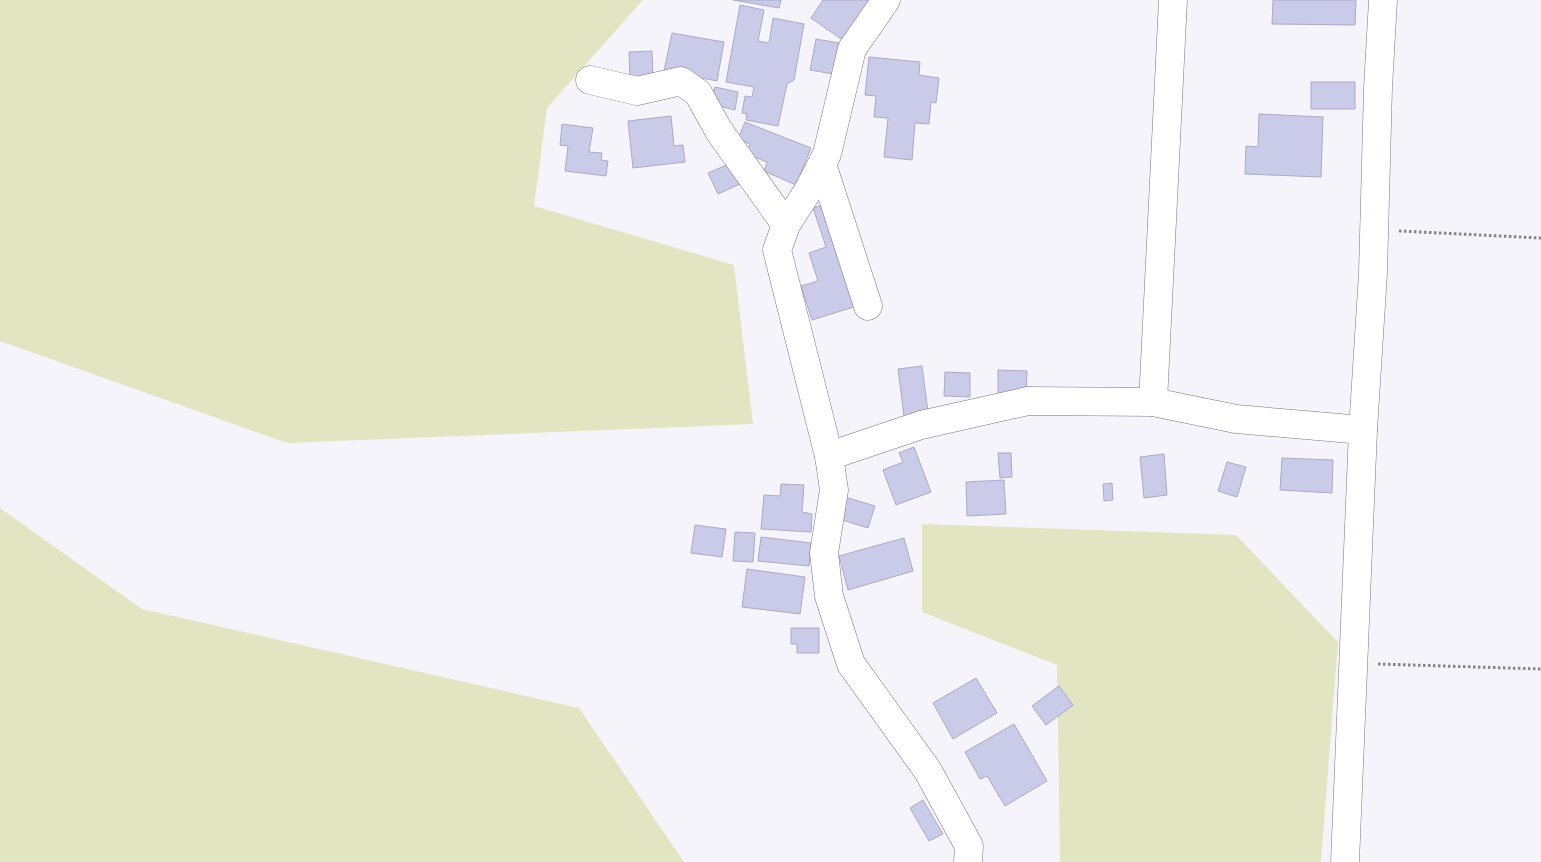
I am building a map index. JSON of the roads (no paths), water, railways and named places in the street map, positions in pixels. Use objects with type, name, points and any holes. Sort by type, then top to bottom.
[{"type":"street","points":[[886,0],[852,50],[827,154],[786,225],[777,250],[830,456],[834,490],[824,553],[829,596],[851,664],[928,771],[969,846],[968,862]]},
{"type":"street","points":[[1153,402],[1173,0]]},
{"type":"street","points":[[1345,862],[1383,0]]},
{"type":"street","points":[[590,80],[636,92],[681,81],[698,93],[719,130],[786,225]]},
{"type":"street","points":[[822,164],[868,306]]},
{"type":"street","points":[[830,456],[921,425],[1028,401],[1153,402],[1236,419],[1363,430]]}]
